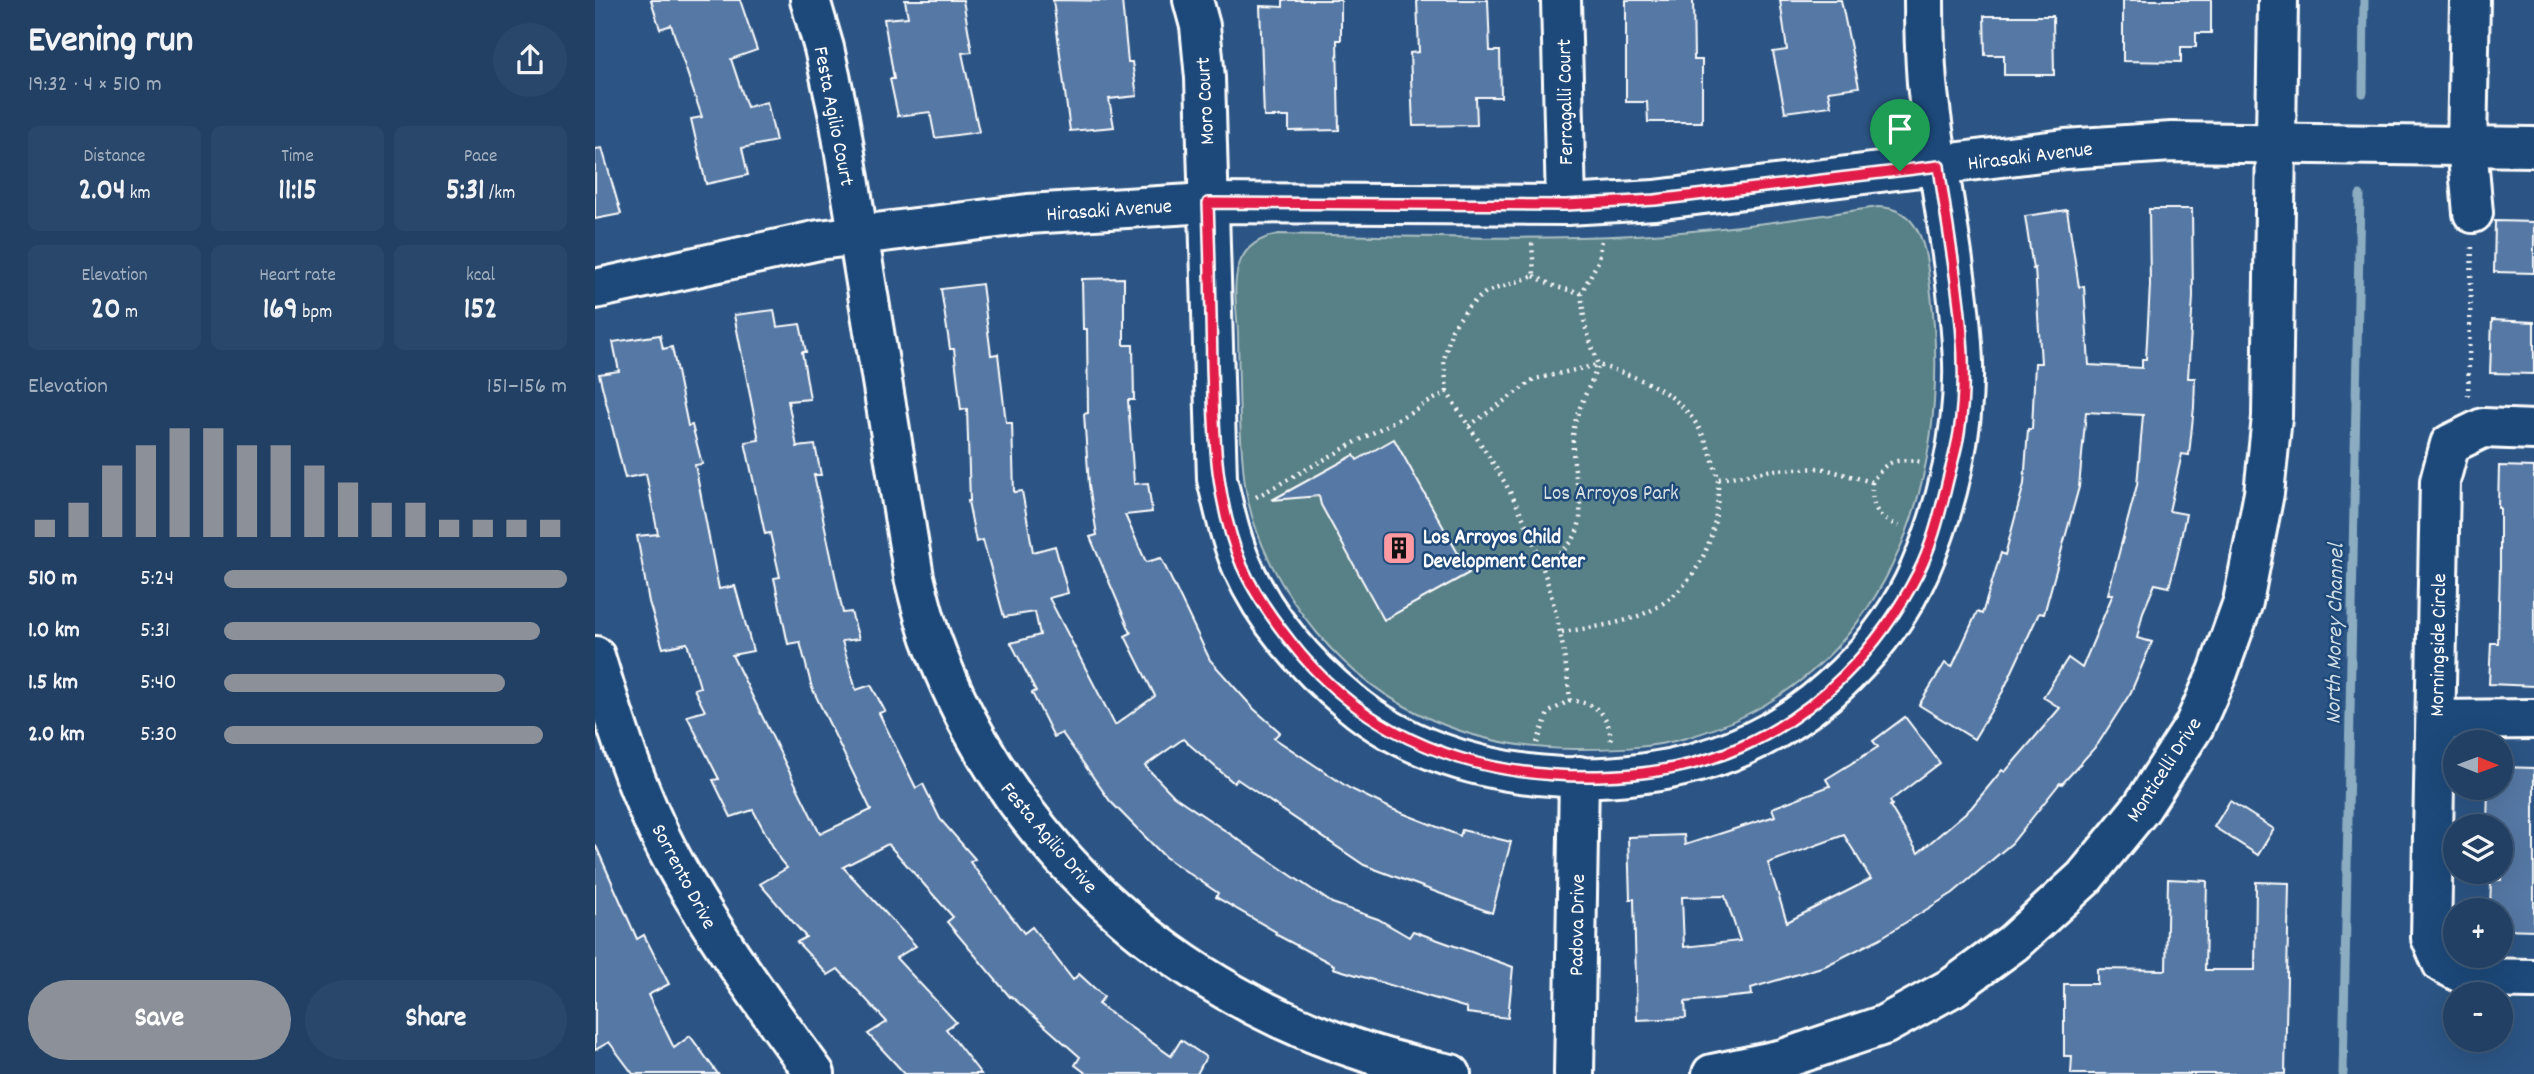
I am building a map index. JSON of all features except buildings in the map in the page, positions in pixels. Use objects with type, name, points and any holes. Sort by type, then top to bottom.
[{"type":"street","name":"Festa Agilio Court","points":[[810,0],[839,117],[856,233]]},
{"type":"street","name":"Moro Court","points":[[1193,0],[1205,78],[1217,479],[1242,567],[1268,613],[1306,661],[1351,704],[1384,727],[1429,748],[1470,762],[1536,775],[1579,776],[1621,775],[1688,765],[1741,747],[1794,718],[1847,674],[1889,622],[1919,571],[1941,510],[1959,433],[1963,365],[1956,286],[1927,83],[1924,0]]},
{"type":"street","name":"Ferragalli Court","points":[[1561,0],[1566,205]]},
{"type":"street","name":"Monticelli Drive","points":[[1712,1074],[1783,1059],[1884,1026],[1953,987],[2003,951],[2084,878],[2142,807],[2194,726],[2218,671],[2243,602],[2264,493],[2272,417],[2278,0]]},
{"type":"street","points":[[2470,0],[2467,146],[2473,213]]},
{"type":"street","name":"Hirasaki Avenue","points":[[595,289],[730,257],[856,233],[1028,214],[1208,203],[1566,205],[1730,193],[2065,149],[2172,142],[2534,147]]},
{"type":"street","name":"Festa Agilio Drive","points":[[856,233],[914,577],[930,637],[962,710],[1000,777],[1047,839],[1103,900],[1156,945],[1217,986],[1294,1027],[1366,1054],[1451,1074]]},
{"type":"street","points":[[2467,436],[2483,428],[2534,429]]},
{"type":"street","name":"Morningside Circle","points":[[2467,436],[2449,444],[2440,481],[2431,938],[2442,963],[2471,978],[2534,979]]},
{"type":"street","name":"Sorrento Drive","points":[[595,656],[616,723],[672,859],[731,958],[815,1074]]},
{"type":"street","points":[[2436,720],[2534,719]]},
{"type":"street","name":"Padova Drive","points":[[1574,1074],[1579,776]]},
{"type":"path","points":[[2467,436],[2473,213]]},
{"type":"path","points":[[1541,564],[1571,546],[1578,531],[1580,510],[1574,469],[1573,435],[1579,410],[1598,365],[1585,326],[1581,293],[1599,260],[1602,240]]},
{"type":"path","points":[[1532,242],[1534,276]]},
{"type":"path","points":[[1570,700],[1562,632],[1541,564],[1524,519],[1447,392],[1444,359],[1452,329],[1469,306],[1486,292],[1534,276],[1556,287],[1581,293]]},
{"type":"path","points":[[1469,426],[1535,379],[1598,365],[1647,380],[1683,408],[1711,452],[1718,479],[1719,508],[1713,537],[1703,559],[1687,583],[1663,604],[1640,615],[1562,632]]},
{"type":"path","points":[[1252,499],[1447,392]]},
{"type":"path","points":[[1904,528],[1887,522],[1878,515],[1871,497],[1872,482],[1888,462],[1904,459],[1923,462]]},
{"type":"path","points":[[1718,479],[1775,470],[1821,468],[1872,482]]},
{"type":"path","points":[[1537,743],[1548,713],[1570,700],[1587,702],[1599,709],[1608,720],[1611,746]]},
{"type":"green space","name":"Los Arroyos Park","points":[[1878,207],[1894,210],[1915,225],[1925,251],[1931,294],[1935,365],[1931,435],[1916,503],[1892,566],[1857,622],[1812,671],[1755,710],[1686,738],[1644,746],[1573,749],[1501,742],[1432,720],[1371,684],[1343,661],[1293,601],[1262,545],[1245,485],[1235,290],[1242,258],[1254,244],[1279,234],[1501,238],[1635,235],[1726,228]]},
{"type":"waterway","name":"North Morey Channel","points":[[2363,93],[2364,0]]},
{"type":"waterway","name":"North Morey Channel","points":[[2343,1074],[2360,195]]},
{"type":"place","name":"Los Arroyos Child Development Center","points":[[1399,548]]},
{"type":"route","points":[[1939,166],[1956,286],[1963,365],[1959,433],[1941,510],[1919,571],[1889,622],[1847,674],[1794,718],[1741,747],[1688,765],[1660,771],[1579,776],[1536,775],[1498,769],[1429,748],[1384,727],[1351,704],[1306,661],[1268,613],[1242,567],[1217,479],[1208,203],[1566,205],[1730,193],[1900,171],[1939,166]]}]
